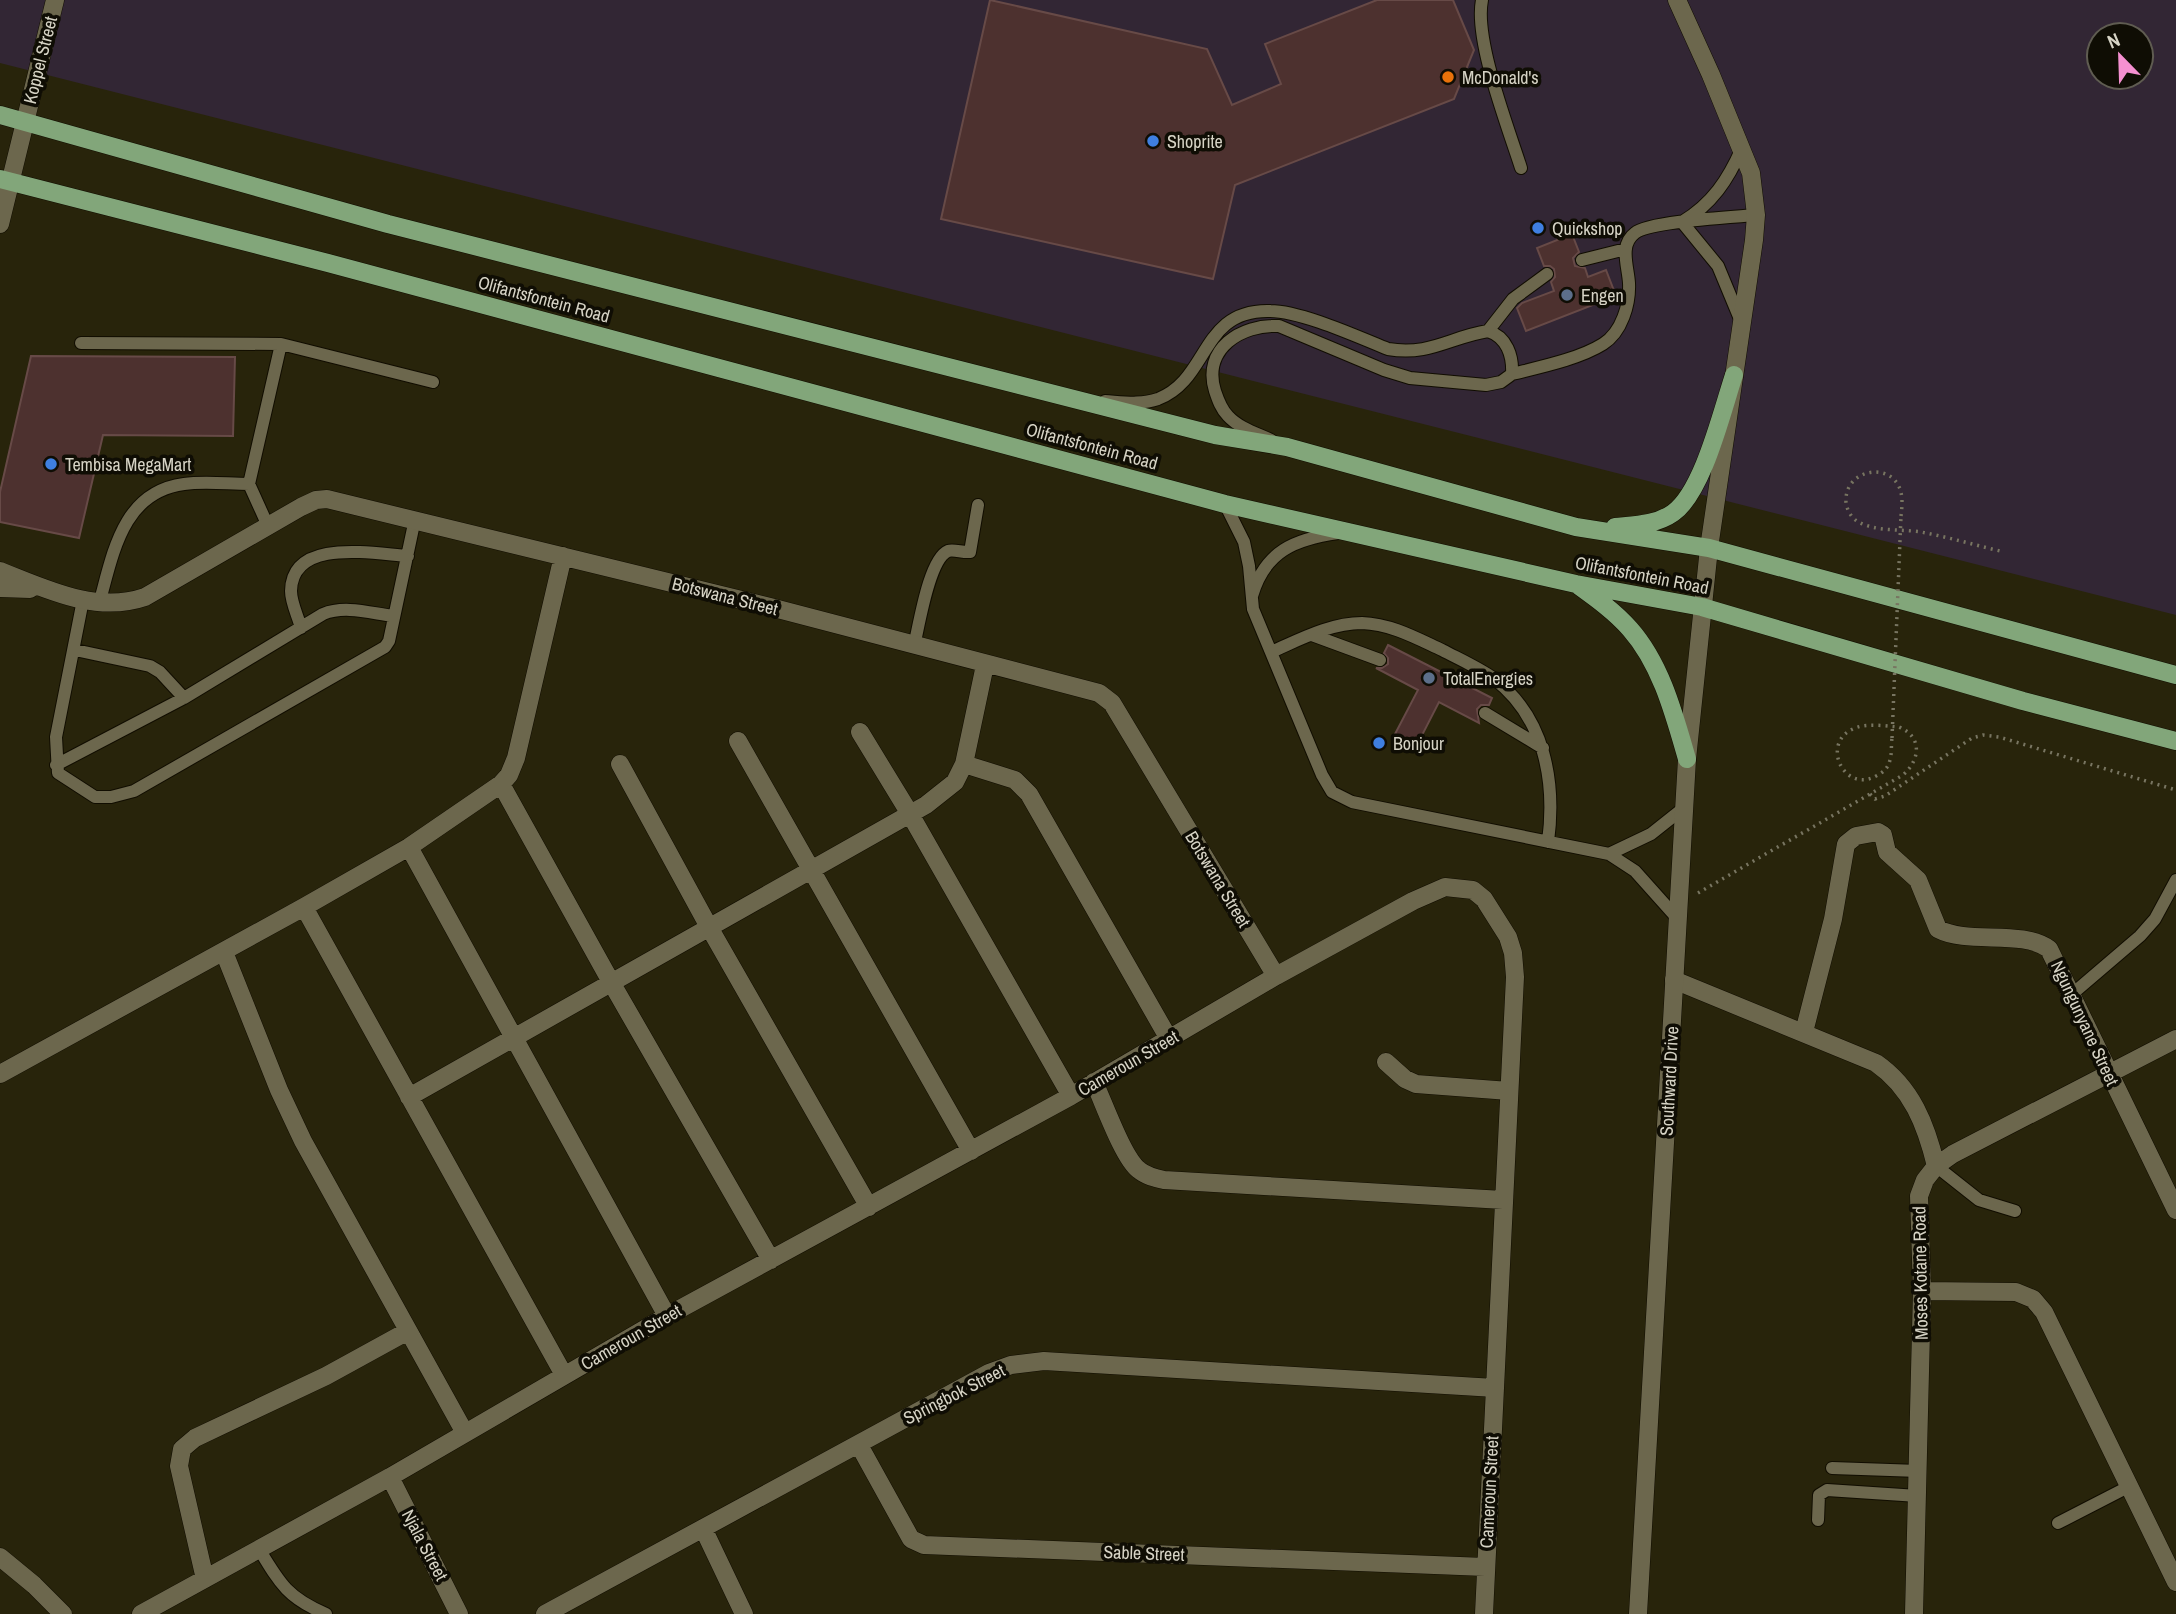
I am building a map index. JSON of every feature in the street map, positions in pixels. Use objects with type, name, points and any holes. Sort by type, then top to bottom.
[{"type":"main road","name":"Olifantsfontein Road","points":[[0,115],[388,224],[1073,400],[1215,435],[1287,447],[1576,527],[1709,548],[2176,675]]},
{"type":"main road","name":"Olifantsfontein Road","points":[[5,180],[341,267],[1225,504],[1576,584],[1702,607],[2023,701],[2176,741]]},
{"type":"main road","points":[[1576,527],[1612,527],[1655,522],[1684,503],[1696,486],[1734,375]]},
{"type":"main road","points":[[1576,584],[1620,618],[1649,655],[1673,712],[1687,759]]},
{"type":"street","name":"Koppel Street","points":[[0,224],[5,180],[24,121],[55,0]]},
{"type":"street","name":"Southward Drive","points":[[1638,1614],[1687,759],[1709,548],[1756,215],[1751,173],[1742,147],[1677,0]]},
{"type":"street","name":"Botswana Street","points":[[0,571],[44,589],[91,602],[130,602],[145,597],[301,507],[322,499],[415,519],[774,608],[1099,693],[1110,699],[1276,976]]},
{"type":"street","points":[[0,1074],[410,847],[501,783],[509,775],[516,758],[563,556]]},
{"type":"street","name":"Botswana Street","points":[[0,588],[44,589]]},
{"type":"street","points":[[409,1097],[813,870],[942,794],[954,782],[964,764],[985,665]]},
{"type":"street","points":[[860,732],[910,814],[1071,1097]]},
{"type":"street","points":[[738,741],[971,1151]]},
{"type":"street","points":[[620,764],[709,927],[869,1207]]},
{"type":"street","points":[[964,764],[1015,780],[1029,794],[1169,1039]]},
{"type":"street","points":[[501,783],[611,982],[771,1260]]},
{"type":"street","name":"Ngungunyane Street","points":[[1804,1032],[1833,919],[1846,844],[1852,838],[1878,832],[1883,835],[1887,852],[1918,880],[1938,929],[1947,933],[2009,938],[2046,946],[2054,956],[2176,1210]]},
{"type":"street","points":[[410,847],[667,1316]]},
{"type":"street","name":"Cameroun Street","points":[[141,1614],[390,1477],[667,1316],[1071,1097],[1276,976],[1445,887],[1473,890],[1484,899],[1508,937],[1513,953],[1515,977],[1484,1614]]},
{"type":"street","points":[[304,907],[564,1375]]},
{"type":"street","points":[[224,951],[279,1090],[303,1141],[465,1433]]},
{"type":"street","points":[[1674,980],[1864,1057],[1896,1079],[1922,1118],[1936,1166]]},
{"type":"street","name":"Moses Kotane Road","points":[[1914,1614],[1922,1291],[1919,1196],[1925,1180],[1936,1166],[1953,1154],[2176,1039]]},
{"type":"street","points":[[1386,1062],[1405,1079],[1416,1084],[1509,1091]]},
{"type":"street","points":[[1094,1083],[1129,1158],[1137,1170],[1147,1176],[1164,1180],[1503,1200]]},
{"type":"street","points":[[1922,1291],[2016,1292],[2033,1299],[2044,1312],[2176,1582]]},
{"type":"street","points":[[205,1579],[179,1466],[182,1448],[195,1438],[326,1376],[408,1331]]},
{"type":"street","name":"Springbok Street","points":[[545,1614],[989,1373],[1011,1365],[1036,1361],[1495,1388]]},
{"type":"street","name":"Sable Street","points":[[859,1445],[911,1539],[924,1545],[1485,1567]]},
{"type":"street","name":"Njala Street","points":[[390,1477],[459,1614]]},
{"type":"street","points":[[703,1528],[744,1614]]},
{"type":"street","points":[[0,1557],[63,1614]]},
{"type":"lane","points":[[1482,0],[1480,27],[1521,168]]},
{"type":"lane","points":[[1682,222],[1710,202],[1732,171],[1742,147]]},
{"type":"lane","points":[[1287,447],[1235,422],[1226,414],[1217,396],[1213,374],[1215,359],[1226,343],[1248,329],[1272,326],[1289,329],[1384,370],[1410,377],[1486,385],[1501,382],[1512,374],[1597,347],[1615,333],[1624,318],[1629,284],[1626,249],[1629,239],[1641,229],[1756,215]]},
{"type":"lane","points":[[1682,222],[1718,265],[1742,325]]},
{"type":"lane","points":[[1582,260],[1626,249]]},
{"type":"lane","points":[[1073,400],[1134,403],[1165,396],[1185,380],[1217,332],[1234,319],[1252,312],[1291,313],[1388,349],[1410,352],[1488,331],[1513,299],[1547,274]]},
{"type":"lane","points":[[1488,331],[1506,344],[1512,374]]},
{"type":"lane","points":[[81,343],[281,344],[433,382]]},
{"type":"lane","points":[[268,526],[249,484],[281,344]]},
{"type":"lane","points":[[249,484],[184,484],[148,497],[120,532],[91,602],[75,650],[55,737],[58,773],[95,796],[110,797],[134,791],[385,647],[389,641],[415,519]]},
{"type":"lane","points":[[1225,504],[1244,542],[1249,566],[1251,601],[1322,775],[1332,792],[1352,803],[1609,854],[1635,871],[1678,911]]},
{"type":"lane","points":[[914,646],[935,565],[951,550],[970,552],[978,505]]},
{"type":"lane","points":[[1251,601],[1253,591],[1268,564],[1282,551],[1306,538],[1342,532]]},
{"type":"lane","points":[[301,628],[291,594],[292,582],[306,562],[335,551],[408,556]]},
{"type":"lane","points":[[56,765],[184,698],[333,610],[393,616]]},
{"type":"lane","points":[[1271,652],[1324,630],[1359,623],[1397,629],[1478,668],[1505,688],[1523,711],[1543,748],[1552,800],[1548,842]]},
{"type":"lane","points":[[1312,635],[1380,660]]},
{"type":"lane","points":[[75,650],[150,666],[160,671],[184,698]]},
{"type":"lane","points":[[1485,713],[1543,748]]},
{"type":"lane","points":[[1609,854],[1651,834],[1685,807]]},
{"type":"lane","points":[[2071,995],[2140,936],[2155,919],[2176,880]]},
{"type":"lane","points":[[1936,1166],[1979,1200],[2015,1211]]},
{"type":"lane","points":[[1832,1468],[1919,1471]]},
{"type":"lane","points":[[2058,1523],[2130,1486]]},
{"type":"lane","points":[[1818,1520],[1819,1495],[1826,1490],[1918,1496]]},
{"type":"lane","points":[[259,1549],[279,1583],[302,1604],[326,1614]]},
{"type":"path","points":[[1678,911],[1903,775],[1914,764],[1916,747],[1909,733],[1899,727],[1863,726],[1846,733],[1837,746],[1838,762],[1847,774],[1854,778],[1871,779],[1885,771],[1891,758],[1892,738],[1902,516],[1902,493],[1899,485],[1885,474],[1867,472],[1853,481],[1846,497],[1847,505],[1854,519],[1860,523],[1878,528],[1926,533],[2000,551]]},
{"type":"path","points":[[1870,794],[1875,799],[1885,796],[1972,738],[1983,735],[1999,737],[2176,790]]},
{"type":"shaded area","points":[[0,0],[2176,0],[2176,615],[0,63]]},
{"type":"building","name":"Shoprite","points":[[990,0],[1207,49],[1232,105],[1281,84],[1265,44],[1377,0],[1453,0],[1474,50],[1454,99],[1235,185],[1213,279],[941,219]]},
{"type":"building","points":[[1572,234],[1579,252],[1573,258],[1575,266],[1585,268],[1588,277],[1606,270],[1616,296],[1526,331],[1517,308],[1522,303],[1554,291],[1551,282],[1555,277],[1554,269],[1544,266],[1537,248]]},
{"type":"building","name":"Tembisa MegaMart","points":[[31,356],[235,357],[233,436],[103,435],[79,538],[0,522],[0,492]]},
{"type":"building","points":[[1388,645],[1492,698],[1489,705],[1481,705],[1477,709],[1479,723],[1439,702],[1417,745],[1395,734],[1418,690],[1376,668],[1388,664],[1384,653]]},
{"type":"place","name":"McDonald's","points":[[1448,77]]},
{"type":"place","name":"Shoprite","points":[[1153,141]]},
{"type":"place","name":"Quickshop","points":[[1538,228]]},
{"type":"place","name":"Engen","points":[[1567,295]]},
{"type":"place","name":"Tembisa MegaMart","points":[[51,464]]},
{"type":"place","name":"TotalEnergies","points":[[1429,678]]},
{"type":"place","name":"Bonjour","points":[[1379,743]]}]
